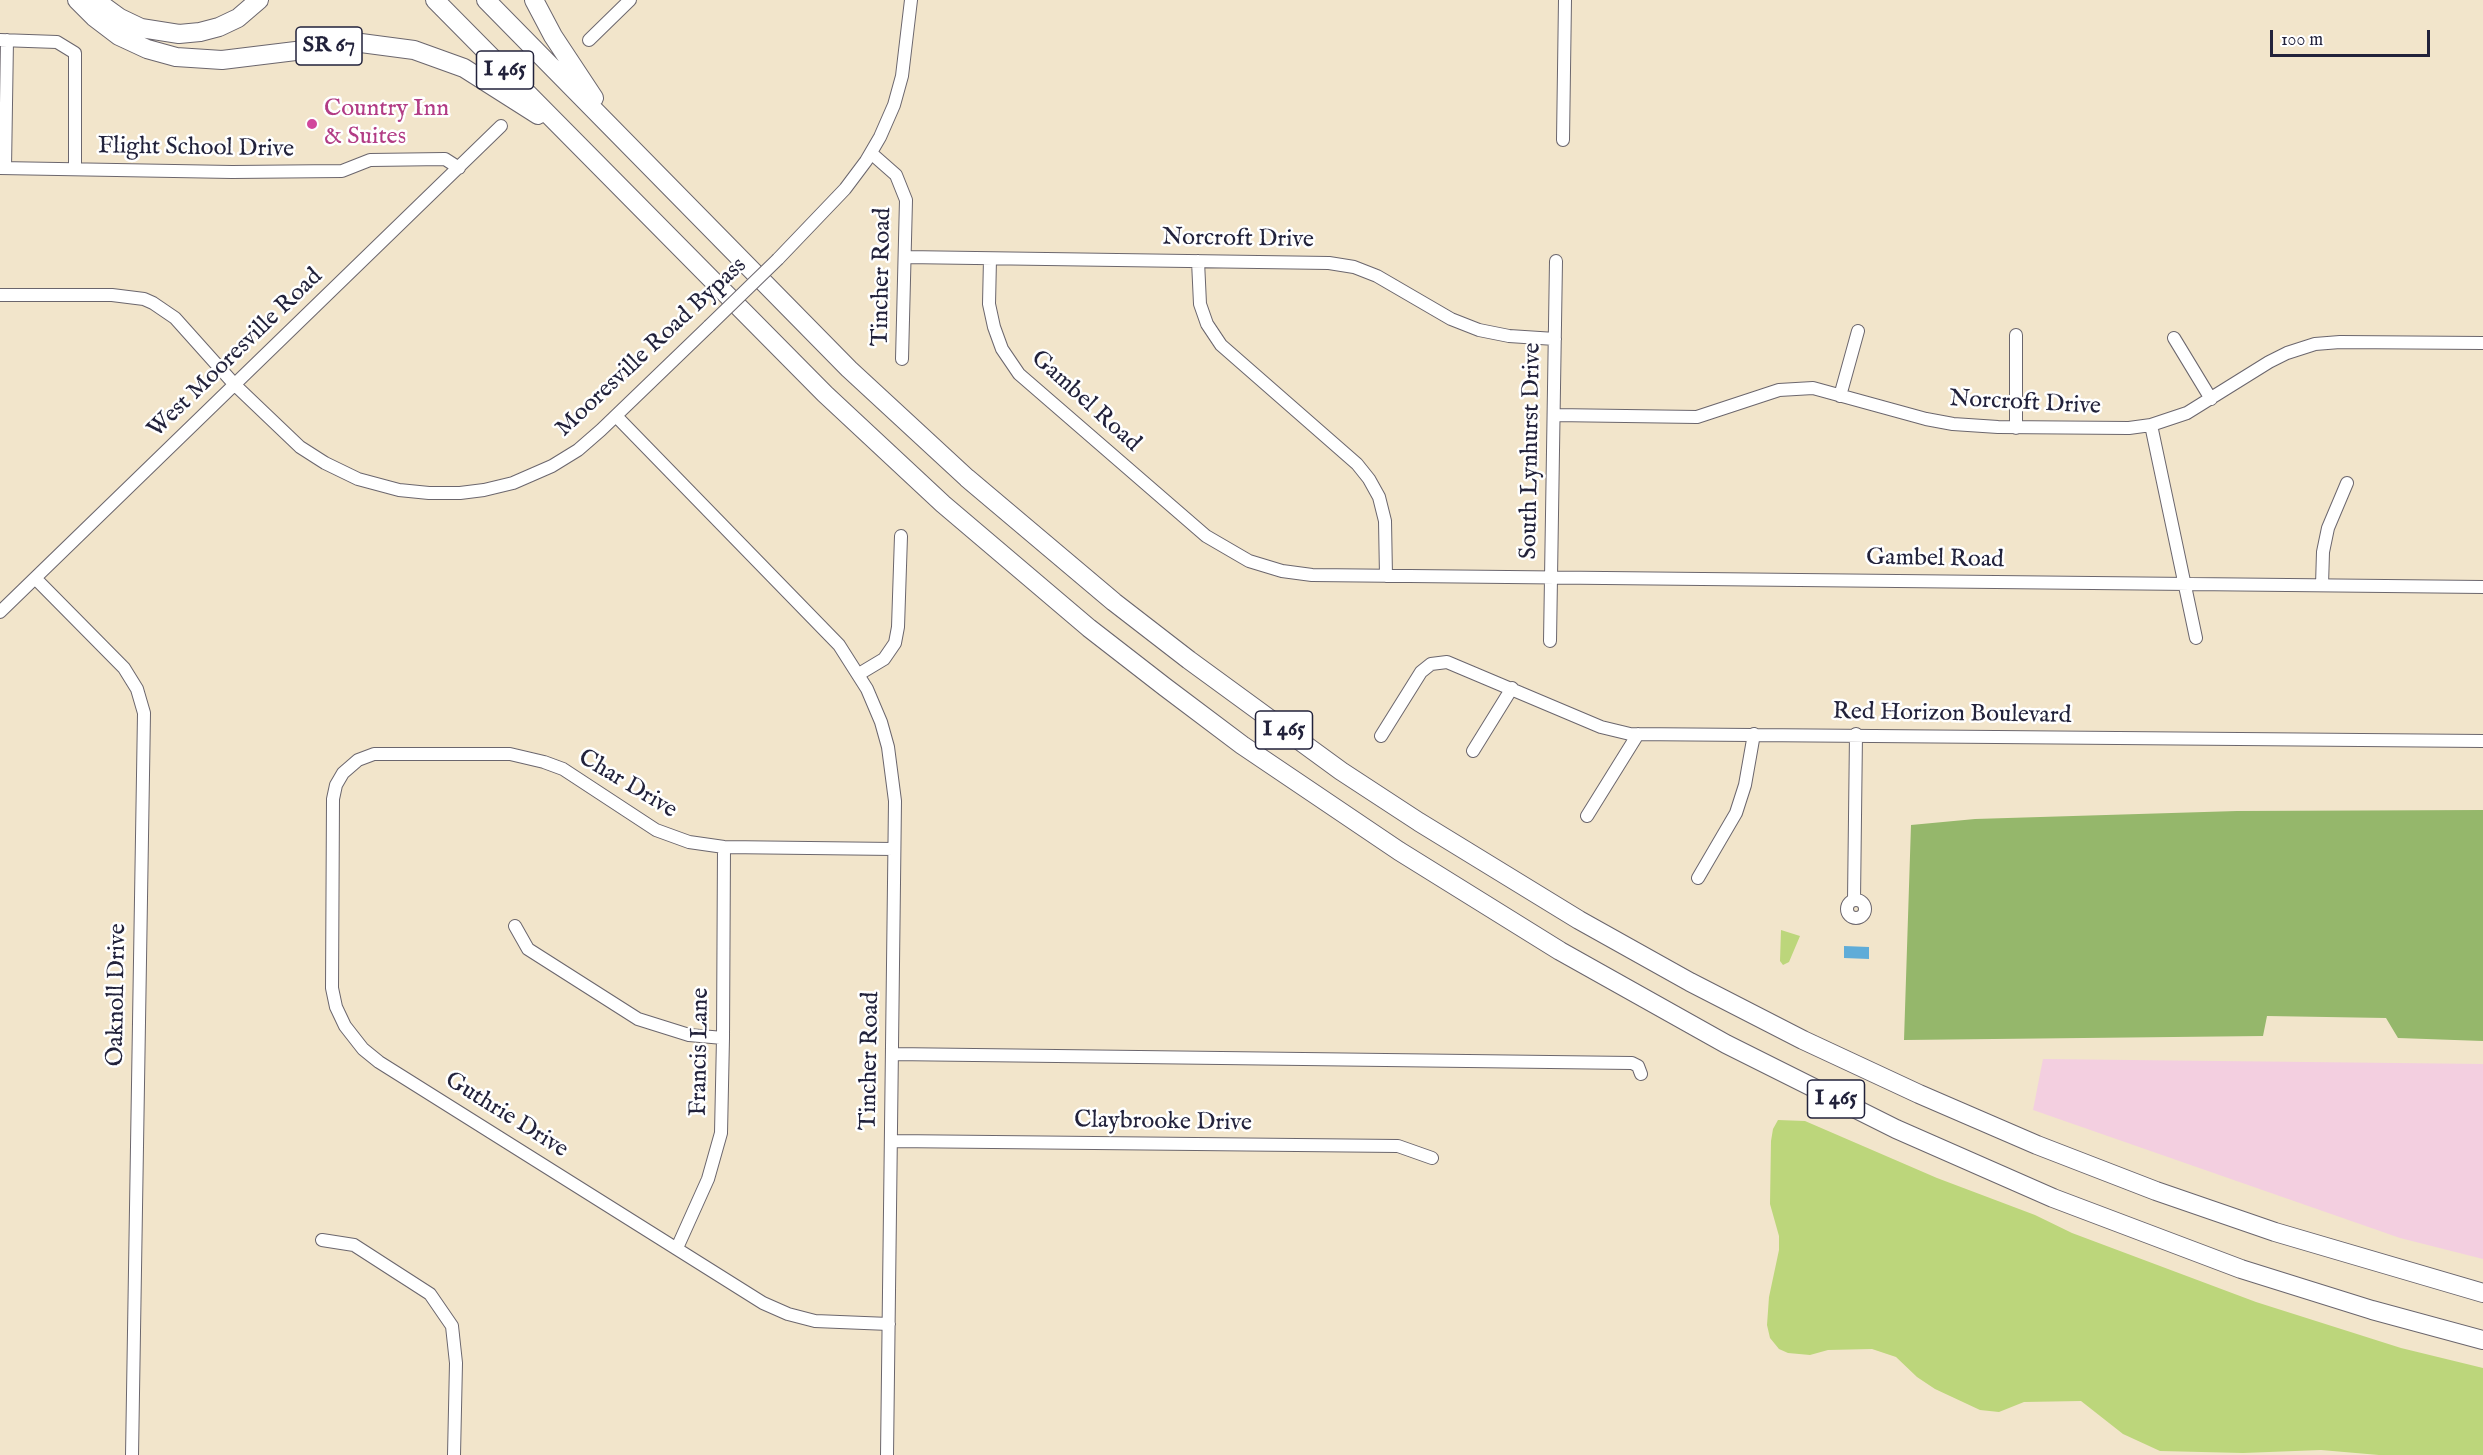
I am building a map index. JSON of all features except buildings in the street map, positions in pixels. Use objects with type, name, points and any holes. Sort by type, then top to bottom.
[{"type":"highway","name":"SR 67","points":[[77,0],[94,17],[119,36],[147,49],[176,57],[222,60],[361,44],[397,46],[431,54],[479,76],[574,140]]},
{"type":"highway","points":[[95,0],[120,18],[141,28],[179,34],[219,27],[238,18],[259,0]]},
{"type":"highway","name":"I 465","points":[[435,0],[825,394],[943,504],[1089,628],[1242,745],[1329,805],[1479,902],[1726,1044],[1896,1129],[1998,1175],[2241,1269],[2361,1307],[2483,1340]]},
{"type":"highway","name":"I 465","points":[[486,0],[857,377],[967,478],[1132,616],[1264,717],[1341,771],[1588,926],[1747,1011],[1861,1068],[2096,1168],[2235,1218],[2367,1260],[2483,1293]]},
{"type":"highway","points":[[534,0],[554,36],[618,135]]},
{"type":"street","points":[[589,40],[630,0]]},
{"type":"street","points":[[871,153],[886,124],[900,86],[909,37],[911,0]]},
{"type":"street","points":[[1563,140],[1564,0]]},
{"type":"street","points":[[3,168],[3,40],[57,42],[75,53],[75,168]]},
{"type":"street","name":"West Mooresville Road","points":[[0,612],[501,126]]},
{"type":"street","name":"Tincher Road","points":[[871,153],[893,171],[903,190],[906,205],[902,359]]},
{"type":"street","name":"Mooresville Road Bypass","points":[[235,385],[300,447],[325,463],[376,485],[411,492],[460,493],[513,483],[568,457],[616,416],[778,259],[838,197],[871,153]]},
{"type":"street","name":"Flight School Drive","points":[[3,168],[232,172],[342,171],[370,160],[445,159],[459,168]]},
{"type":"street","name":"Norcroft Drive","points":[[905,257],[1319,262],[1354,267],[1377,276],[1451,319],[1479,330],[1509,336],[1555,339]]},
{"type":"street","name":"Gambel Road","points":[[990,259],[989,304],[994,327],[1002,349],[1019,374],[1214,542],[1240,557],[1263,566],[1312,575],[2483,587]]},
{"type":"street","points":[[1198,261],[1200,304],[1207,324],[1221,345],[1357,464],[1370,479],[1383,512],[1386,576]]},
{"type":"street","name":"South Lynhurst Drive","points":[[1550,641],[1556,261]]},
{"type":"street","points":[[0,295],[112,295],[144,299],[176,318],[235,385]]},
{"type":"street","points":[[1840,396],[1858,331]]},
{"type":"street","points":[[2016,335],[2016,428]]},
{"type":"street","points":[[2174,338],[2211,399]]},
{"type":"street","name":"Norcroft Drive","points":[[1554,415],[1691,417],[1713,413],[1779,390],[1813,388],[1926,419],[1963,425],[2122,429],[2151,425],[2180,416],[2287,353],[2315,344],[2340,342],[2483,343]]},
{"type":"street","name":"Tincher Road","points":[[616,416],[826,630],[859,674],[878,714],[890,755],[894,788],[894,849],[887,1455]]},
{"type":"street","points":[[2151,425],[2196,638]]},
{"type":"street","points":[[2322,585],[2323,552],[2328,528],[2347,483]]},
{"type":"street","points":[[859,674],[884,659],[895,643],[898,627],[901,536]]},
{"type":"street","name":"Oaknoll Drive","points":[[34,578],[124,668],[137,689],[144,713],[132,1455]]},
{"type":"street","name":"Red Horizon Boulevard","points":[[1381,736],[1421,672],[1434,664],[1453,664],[1614,732],[1638,734],[1856,734],[2483,741]]},
{"type":"street","points":[[1473,751],[1512,688]]},
{"type":"street","points":[[1587,816],[1638,734]]},
{"type":"street","points":[[1698,878],[1736,813],[1745,785],[1754,734]]},
{"type":"street","points":[[1854,900],[1856,734]]},
{"type":"street","name":"Char Drive","points":[[345,771],[362,758],[374,754],[520,756],[563,770],[656,830],[689,842],[724,848],[894,849]]},
{"type":"street","name":"Guthrie Drive","points":[[345,771],[336,786],[333,799],[331,972],[335,1002],[347,1030],[363,1049],[379,1062],[763,1303],[788,1314],[816,1321],[889,1324]]},
{"type":"street","name":"Francis Lane","points":[[677,1248],[708,1179],[721,1133],[724,848]]},
{"type":"street","points":[[515,926],[528,949],[638,1019],[689,1035],[723,1038]]},
{"type":"street","points":[[892,1054],[1632,1063],[1638,1066],[1641,1074]]},
{"type":"street","name":"Claybrooke Drive","points":[[892,1141],[1398,1146],[1432,1158]]},
{"type":"street","points":[[322,1240],[354,1245],[430,1294],[452,1326],[456,1363],[454,1455]]},
{"type":"shaded area","points":[[2043,1059],[2483,1064],[2483,1259],[2400,1238],[2033,1110]]},
{"type":"green space","points":[[2483,810],[2483,1041],[2398,1038],[2386,1018],[2267,1016],[2263,1036],[1904,1040],[1911,825],[1975,819],[2237,811]]},
{"type":"green space","points":[[1781,930],[1800,936],[1789,962],[1783,965],[1780,961]]},
{"type":"green space","points":[[1778,1120],[1805,1121],[1937,1178],[2035,1215],[2072,1233],[2256,1302],[2401,1348],[2483,1368],[2483,1455],[2379,1455],[2321,1450],[2243,1453],[2160,1451],[2123,1434],[2081,1401],[2024,1402],[1999,1412],[1980,1410],[1935,1389],[1917,1377],[1896,1357],[1872,1349],[1828,1350],[1810,1355],[1788,1353],[1779,1349],[1770,1338],[1767,1325],[1769,1297],[1779,1250],[1779,1236],[1770,1204],[1771,1141],[1773,1129]]},
{"type":"water","points":[[1844,946],[1869,947],[1869,959],[1844,958]]},
{"type":"place","name":"Country Inn & Suites","points":[[312,124]]}]
